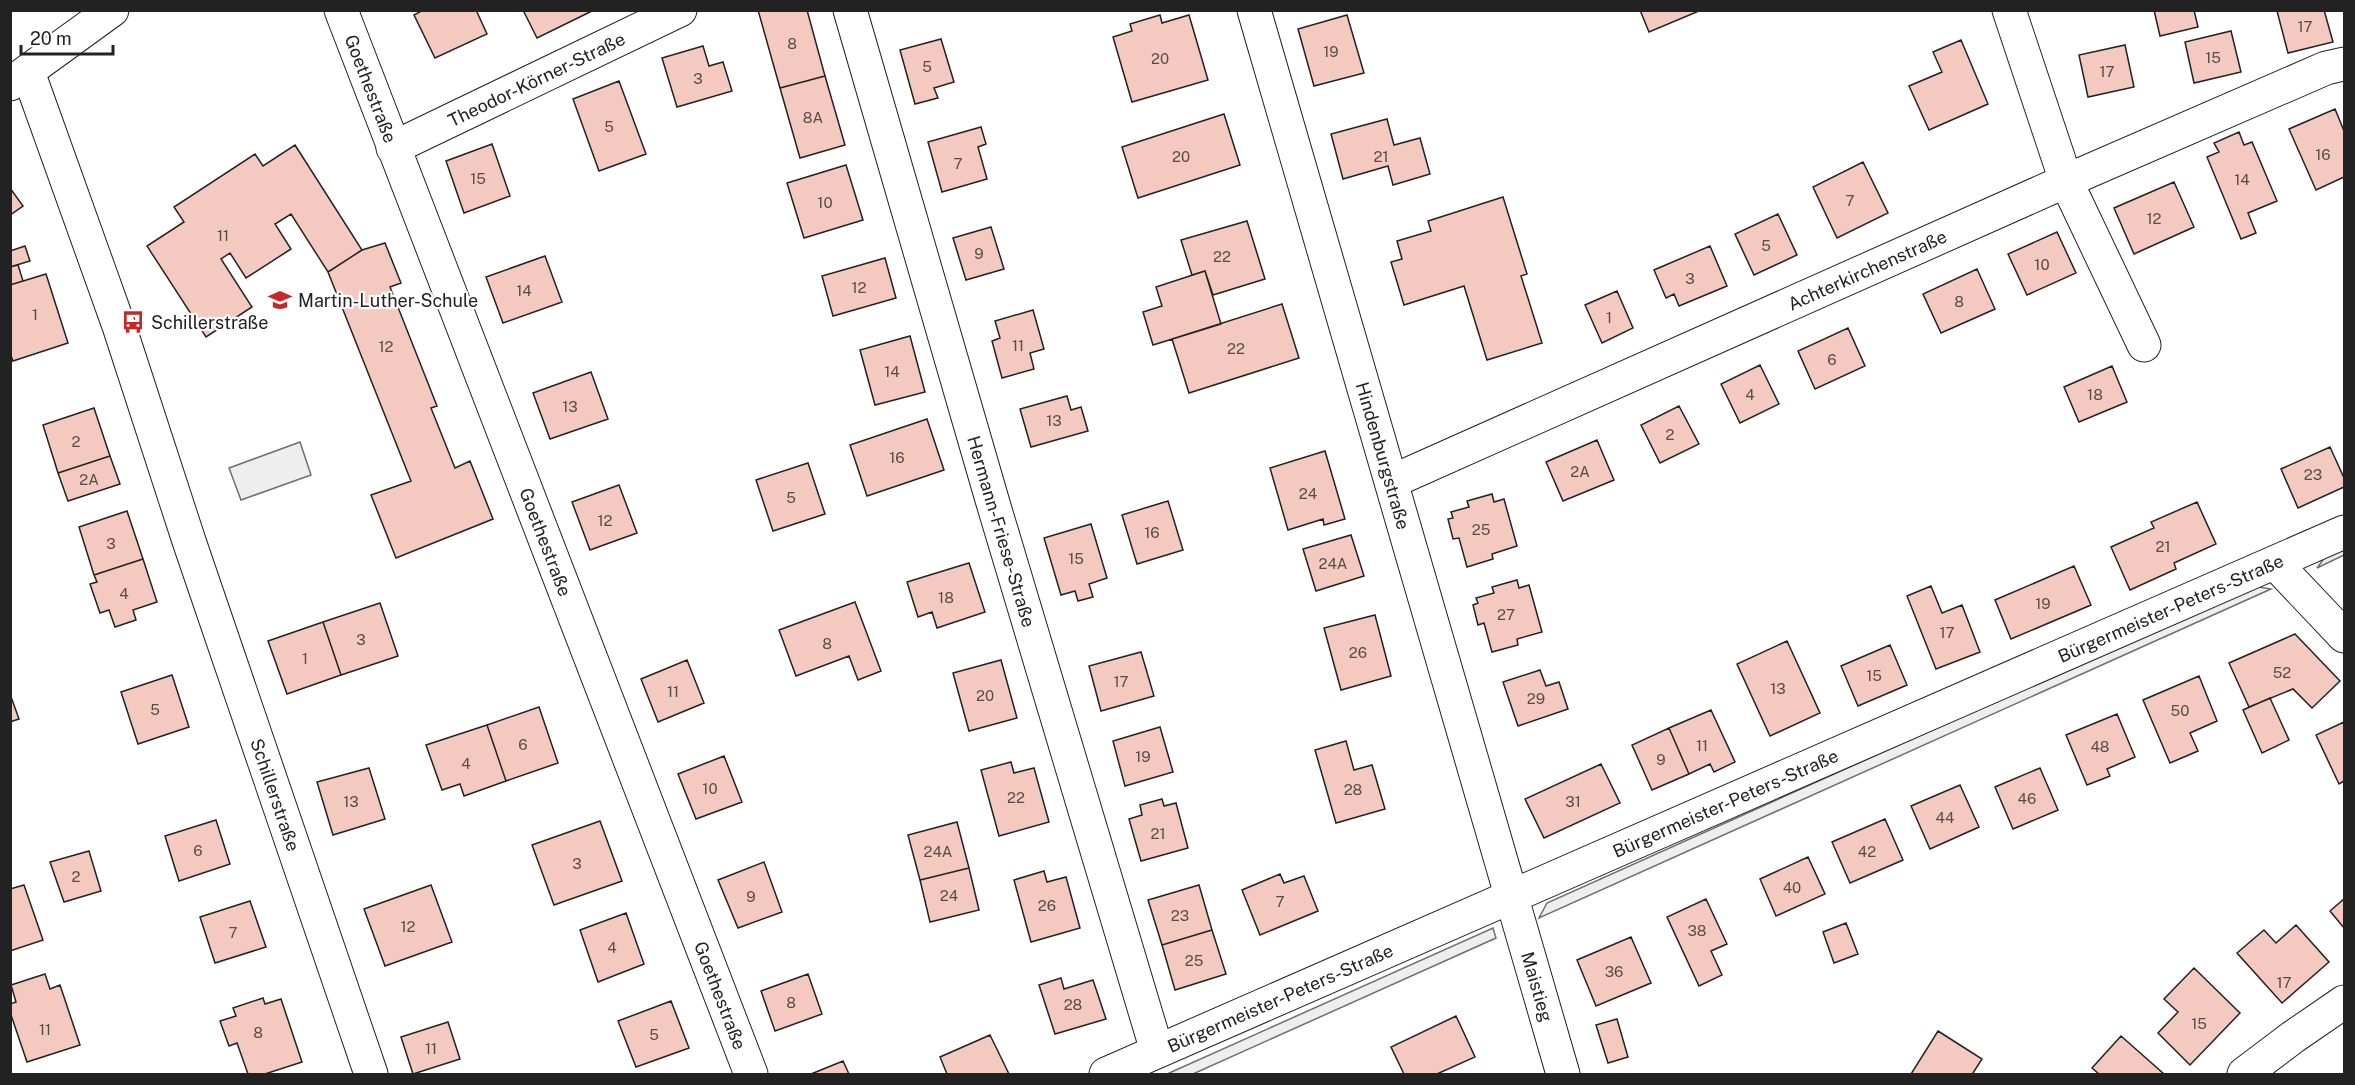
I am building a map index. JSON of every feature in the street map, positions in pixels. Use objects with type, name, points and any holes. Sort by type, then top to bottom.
[{"type":"street","points":[[19,78],[112,10]]},
{"type":"street","name":"Goethestraße","points":[[341,10],[751,1074]]},
{"type":"street","name":"Theodor-Körner-Straße","points":[[393,148],[680,10]]},
{"type":"street","name":"Hermann-Friese-Straße","points":[[850,10],[990,492],[1157,1051]]},
{"type":"street","name":"Hindenburgstraße","points":[[1254,10],[1393,481],[1511,899]]},
{"type":"street","points":[[2009,10],[2066,181],[2144,345]]},
{"type":"street","name":"Achterkirchenstraße","points":[[1393,481],[2066,181],[2326,68],[2344,64]]},
{"type":"street","name":"Schillerstraße","points":[[19,78],[119,326],[189,541],[371,1074]]},
{"type":"street","name":"Bürgermeister-Peters-Straße","points":[[1106,1074],[1511,899],[2344,532]]},
{"type":"street","points":[[2275,563],[2344,636]]},
{"type":"street","name":"Maistieg","points":[[1511,899],[1563,1074]]},
{"type":"street","points":[[2244,1074],[2292,1037],[2344,1002]]},
{"type":"shaded area","points":[[300,442],[311,475],[241,500],[229,468]]},
{"type":"shaded area","points":[[2344,545],[2344,555],[2317,568],[2328,553]]},
{"type":"shaded area","points":[[2253,586],[2271,589],[1539,918],[1547,903]]},
{"type":"shaded area","points":[[1493,928],[1496,938],[1193,1074],[1167,1074]]},
{"type":"building","points":[[423,10],[476,10],[487,34],[435,58],[414,15]]},
{"type":"building","points":[[523,10],[594,10],[537,38]]},
{"type":"building","points":[[758,10],[807,10],[825,76],[780,88]]},
{"type":"building","points":[[1640,10],[1698,10],[1699,11],[1649,32]]},
{"type":"building","points":[[2154,10],[2194,10],[2198,27],[2160,36]]},
{"type":"building","points":[[2324,10],[2333,42],[2288,53],[2277,11]]},
{"type":"building","points":[[1160,15],[1162,23],[1189,15],[1208,80],[1132,102],[1113,37],[1132,31],[1130,24]]},
{"type":"building","points":[[1347,15],[1364,73],[1314,86],[1298,29]]},
{"type":"building","points":[[2231,31],[2241,72],[2194,83],[2185,42]]},
{"type":"building","points":[[941,39],[954,82],[934,88],[938,98],[915,104],[900,50]]},
{"type":"building","points":[[1961,40],[1988,104],[1929,130],[1909,86],[1942,72],[1933,52]]},
{"type":"building","points":[[2125,45],[2134,87],[2088,97],[2079,55]]},
{"type":"building","points":[[703,46],[709,66],[723,62],[732,91],[677,107],[662,58]]},
{"type":"building","points":[[825,76],[845,145],[800,158],[780,88]]},
{"type":"building","points":[[619,81],[646,154],[599,171],[573,99]]},
{"type":"building","points":[[2335,109],[2344,131],[2344,177],[2316,190],[2289,129]]},
{"type":"building","points":[[1224,114],[1240,165],[1138,198],[1122,147]]},
{"type":"building","points":[[1387,119],[1394,145],[1420,138],[1430,174],[1393,185],[1388,166],[1343,179],[1331,134]]},
{"type":"building","points":[[981,127],[986,144],[978,147],[987,179],[942,192],[928,142]]},
{"type":"building","points":[[2239,132],[2244,145],[2252,142],[2277,201],[2248,213],[2256,233],[2241,239],[2207,157],[2219,152],[2214,143]]},
{"type":"building","points":[[492,144],[510,196],[464,213],[446,161]]},
{"type":"building","name":"Martin-Luther-Schule","points":[[295,145],[362,250],[328,272],[291,214],[275,224],[291,249],[246,278],[230,253],[221,259],[252,307],[206,337],[147,246],[184,222],[174,207],[255,154],[263,166]]},
{"type":"building","points":[[1863,162],[1888,213],[1837,238],[1813,187]]},
{"type":"building","points":[[846,165],[863,220],[804,238],[787,183]]},
{"type":"building","points":[[2174,182],[2194,227],[2134,254],[2114,208]]},
{"type":"building","points":[[10,188],[23,206],[10,215]]},
{"type":"building","points":[[1503,197],[1527,274],[1521,276],[1542,343],[1487,360],[1464,286],[1404,305],[1391,262],[1402,259],[1397,241],[1431,231],[1428,221]]},
{"type":"building","points":[[1778,214],[1797,255],[1754,275],[1735,234]]},
{"type":"building","points":[[1247,221],[1265,279],[1213,295],[1205,271],[1192,275],[1181,240]]},
{"type":"building","points":[[991,227],[1004,269],[966,280],[953,238]]},
{"type":"building","points":[[2057,232],[2076,273],[2027,295],[2008,254]]},
{"type":"building","points":[[385,243],[401,283],[390,287],[437,406],[431,408],[455,468],[470,461],[493,519],[396,558],[371,495],[411,481],[328,272],[362,250]]},
{"type":"building","points":[[25,246],[30,261],[10,267],[10,251]]},
{"type":"building","points":[[1710,246],[1727,286],[1679,306],[1674,294],[1666,298],[1654,270]]},
{"type":"building","points":[[545,256],[562,302],[503,323],[486,277]]},
{"type":"building","points":[[885,258],[896,298],[833,316],[822,276]]},
{"type":"building","points":[[18,265],[23,281],[10,285],[10,267]]},
{"type":"building","points":[[1977,269],[1995,309],[1941,333],[1923,294]]},
{"type":"building","points":[[1205,271],[1221,324],[1153,345],[1143,312],[1162,306],[1156,287]]},
{"type":"building","points":[[46,274],[68,343],[13,361],[10,353],[10,285]]},
{"type":"building","points":[[1617,291],[1633,328],[1602,343],[1585,305]]},
{"type":"building","points":[[1282,304],[1299,358],[1189,393],[1172,339]]},
{"type":"building","points":[[1033,310],[1044,349],[1030,353],[1034,369],[1002,378],[992,341],[1000,338],[995,321]]},
{"type":"building","points":[[1848,328],[1865,366],[1815,389],[1798,351]]},
{"type":"building","points":[[910,336],[925,392],[875,405],[860,350]]},
{"type":"building","points":[[1760,365],[1779,404],[1740,423],[1721,384]]},
{"type":"building","points":[[2112,366],[2127,402],[2079,422],[2064,387]]},
{"type":"building","points":[[591,372],[608,419],[550,439],[533,393]]},
{"type":"building","points":[[1067,396],[1071,410],[1081,407],[1088,431],[1031,447],[1020,409]]},
{"type":"building","points":[[1679,406],[1699,444],[1660,463],[1641,425]]},
{"type":"building","points":[[94,408],[110,456],[58,473],[43,425]]},
{"type":"building","points":[[927,419],[944,470],[867,496],[850,445]]},
{"type":"building","points":[[1597,440],[1614,480],[1563,501],[1546,462]]},
{"type":"building","points":[[2330,447],[2344,478],[2344,487],[2298,508],[2281,469]]},
{"type":"building","points":[[1325,451],[1345,519],[1324,525],[1323,519],[1288,530],[1270,468]]},
{"type":"building","points":[[110,456],[120,484],[68,501],[58,473]]},
{"type":"building","points":[[808,463],[825,514],[773,531],[756,480]]},
{"type":"building","points":[[619,485],[637,533],[590,550],[572,502]]},
{"type":"building","points":[[1492,494],[1494,502],[1504,499],[1517,546],[1492,554],[1493,559],[1467,567],[1459,538],[1453,539],[1448,519],[1453,518],[1451,512],[1469,507],[1467,501]]},
{"type":"building","points":[[1168,501],[1183,550],[1137,564],[1122,515]]},
{"type":"building","points":[[2197,502],[2216,544],[2174,563],[2176,569],[2130,590],[2111,547],[2154,528],[2151,522]]},
{"type":"building","points":[[127,511],[143,559],[94,575],[79,527]]},
{"type":"building","points":[[1091,524],[1107,578],[1089,584],[1093,597],[1078,601],[1075,591],[1061,595],[1044,538]]},
{"type":"building","points":[[1351,535],[1364,576],[1316,591],[1303,549]]},
{"type":"building","points":[[143,559],[157,602],[133,610],[136,620],[115,627],[109,610],[100,613],[90,584],[97,582],[94,575]]},
{"type":"building","points":[[969,563],[985,612],[937,628],[932,612],[918,617],[907,582]]},
{"type":"building","points":[[2074,566],[2091,605],[2011,639],[1995,600]]},
{"type":"building","points":[[1517,580],[1519,588],[1529,585],[1542,632],[1517,639],[1518,645],[1492,652],[1484,623],[1478,625],[1473,605],[1478,603],[1476,598],[1494,593],[1492,587]]},
{"type":"building","points":[[1931,586],[1942,613],[1962,605],[1980,652],[1936,669],[1907,596]]},
{"type":"building","points":[[855,602],[881,671],[858,680],[849,656],[796,676],[779,630]]},
{"type":"building","points":[[380,603],[398,656],[341,675],[323,622]]},
{"type":"building","points":[[1375,615],[1391,676],[1341,690],[1324,628]]},
{"type":"building","points":[[323,622],[341,675],[287,694],[268,641]]},
{"type":"building","points":[[2295,634],[2340,681],[2312,708],[2293,689],[2249,707],[2229,663]]},
{"type":"building","points":[[1787,641],[1820,713],[1770,736],[1737,664]]},
{"type":"building","points":[[1890,645],[1907,685],[1858,706],[1841,666]]},
{"type":"building","points":[[1141,652],[1154,696],[1101,711],[1089,666]]},
{"type":"building","points":[[687,660],[704,703],[658,722],[641,679]]},
{"type":"building","points":[[1001,660],[1017,718],[969,731],[953,673]]},
{"type":"building","points":[[1540,670],[1546,686],[1559,682],[1568,709],[1518,726],[1503,682]]},
{"type":"building","points":[[172,675],[189,727],[138,744],[121,692]]},
{"type":"building","points":[[2199,676],[2217,721],[2190,733],[2198,751],[2170,763],[2143,700]]},
{"type":"building","points":[[10,694],[19,719],[10,722]]},
{"type":"building","points":[[2270,698],[2289,740],[2262,753],[2243,710]]},
{"type":"building","points":[[539,707],[558,763],[506,781],[487,725]]},
{"type":"building","points":[[1711,710],[1735,762],[1714,772],[1710,764],[1689,774],[1669,728]]},
{"type":"building","points":[[2117,714],[2135,757],[2107,769],[2110,776],[2087,785],[2066,735]]},
{"type":"building","points":[[2344,722],[2344,781],[2339,784],[2316,735]]},
{"type":"building","points":[[487,725],[506,781],[464,796],[460,784],[442,790],[426,745]]},
{"type":"building","points":[[1160,727],[1173,772],[1125,786],[1113,741]]},
{"type":"building","points":[[1669,728],[1689,774],[1652,790],[1632,745]]},
{"type":"building","points":[[1346,741],[1354,770],[1372,765],[1385,809],[1336,823],[1315,750]]},
{"type":"building","points":[[724,756],[742,802],[696,819],[678,774]]},
{"type":"building","points":[[1011,762],[1014,773],[1034,768],[1049,822],[999,836],[981,770]]},
{"type":"building","points":[[1601,764],[1620,803],[1544,838],[1525,799]]},
{"type":"building","points":[[369,768],[385,819],[333,835],[317,782]]},
{"type":"building","points":[[2040,768],[2058,810],[2013,829],[1995,787]]},
{"type":"building","points":[[1960,785],[1979,827],[1930,849],[1911,806]]},
{"type":"building","points":[[1162,799],[1164,806],[1176,803],[1188,848],[1141,861],[1129,819],[1142,815],[1140,805]]},
{"type":"building","points":[[1885,819],[1903,860],[1850,883],[1832,842]]},
{"type":"building","points":[[216,820],[230,864],[179,881],[165,836]]},
{"type":"building","points":[[600,821],[622,881],[554,905],[532,845]]},
{"type":"building","points":[[957,822],[969,868],[920,880],[908,835]]},
{"type":"building","points":[[89,851],[101,891],[64,902],[50,862]]},
{"type":"building","points":[[1808,857],[1825,894],[1776,916],[1760,879]]},
{"type":"building","points":[[764,862],[782,912],[738,928],[718,880]]},
{"type":"building","points":[[969,868],[979,910],[930,922],[920,880]]},
{"type":"building","points":[[1044,871],[1047,882],[1066,877],[1080,928],[1031,942],[1014,880]]},
{"type":"building","points":[[1280,874],[1284,883],[1304,876],[1318,911],[1260,935],[1242,890]]},
{"type":"building","points":[[24,885],[43,940],[10,951],[10,889]]},
{"type":"building","points":[[431,885],[452,942],[385,966],[364,909]]},
{"type":"building","points":[[1199,885],[1212,930],[1162,945],[1148,900]]},
{"type":"building","points":[[1706,899],[1727,944],[1711,951],[1722,975],[1699,986],[1667,917]]},
{"type":"building","points":[[2344,899],[2344,928],[2330,911]]},
{"type":"building","points":[[250,901],[266,947],[215,963],[200,917]]},
{"type":"building","points":[[626,913],[644,964],[598,982],[580,930]]},
{"type":"building","points":[[1846,923],[1858,954],[1834,963],[1823,932]]},
{"type":"building","points":[[2296,925],[2329,962],[2282,1003],[2237,953],[2264,930],[2276,943]]},
{"type":"building","points":[[1212,930],[1226,974],[1175,990],[1162,945]]},
{"type":"building","points":[[1631,937],[1651,983],[1596,1006],[1577,960]]},
{"type":"building","points":[[2194,968],[2240,1013],[2190,1065],[2158,1033],[2178,1012],[2164,999]]},
{"type":"building","points":[[45,974],[50,989],[60,985],[80,1045],[27,1062],[10,1012],[10,1004],[16,1002],[11,985]]},
{"type":"building","points":[[808,974],[822,1014],[775,1031],[761,991]]},
{"type":"building","points":[[1061,978],[1064,989],[1093,980],[1106,1019],[1055,1034],[1039,985]]},
{"type":"building","points":[[263,998],[265,1004],[281,999],[302,1062],[265,1074],[248,1074],[237,1043],[229,1046],[220,1021],[236,1016],[233,1008]]},
{"type":"building","points":[[671,1001],[689,1048],[636,1067],[618,1021]]},
{"type":"building","points":[[1456,1016],[1475,1057],[1437,1074],[1404,1074],[1391,1047]]},
{"type":"building","points":[[1617,1019],[1628,1057],[1608,1063],[1596,1025]]},
{"type":"building","points":[[448,1022],[460,1059],[413,1074],[401,1037]]},
{"type":"building","points":[[1938,1031],[1982,1059],[1973,1073],[1975,1074],[1911,1074]]},
{"type":"building","points":[[990,1035],[1009,1074],[947,1074],[940,1057]]},
{"type":"building","points":[[2121,1036],[2164,1074],[2099,1074],[2092,1068]]},
{"type":"building","points":[[843,1061],[849,1074],[811,1074]]},
{"type":"place","name":"Martin-Luther-Schule","points":[[280,300]]},
{"type":"place","name":"Schillerstraße","points":[[133,322]]}]
